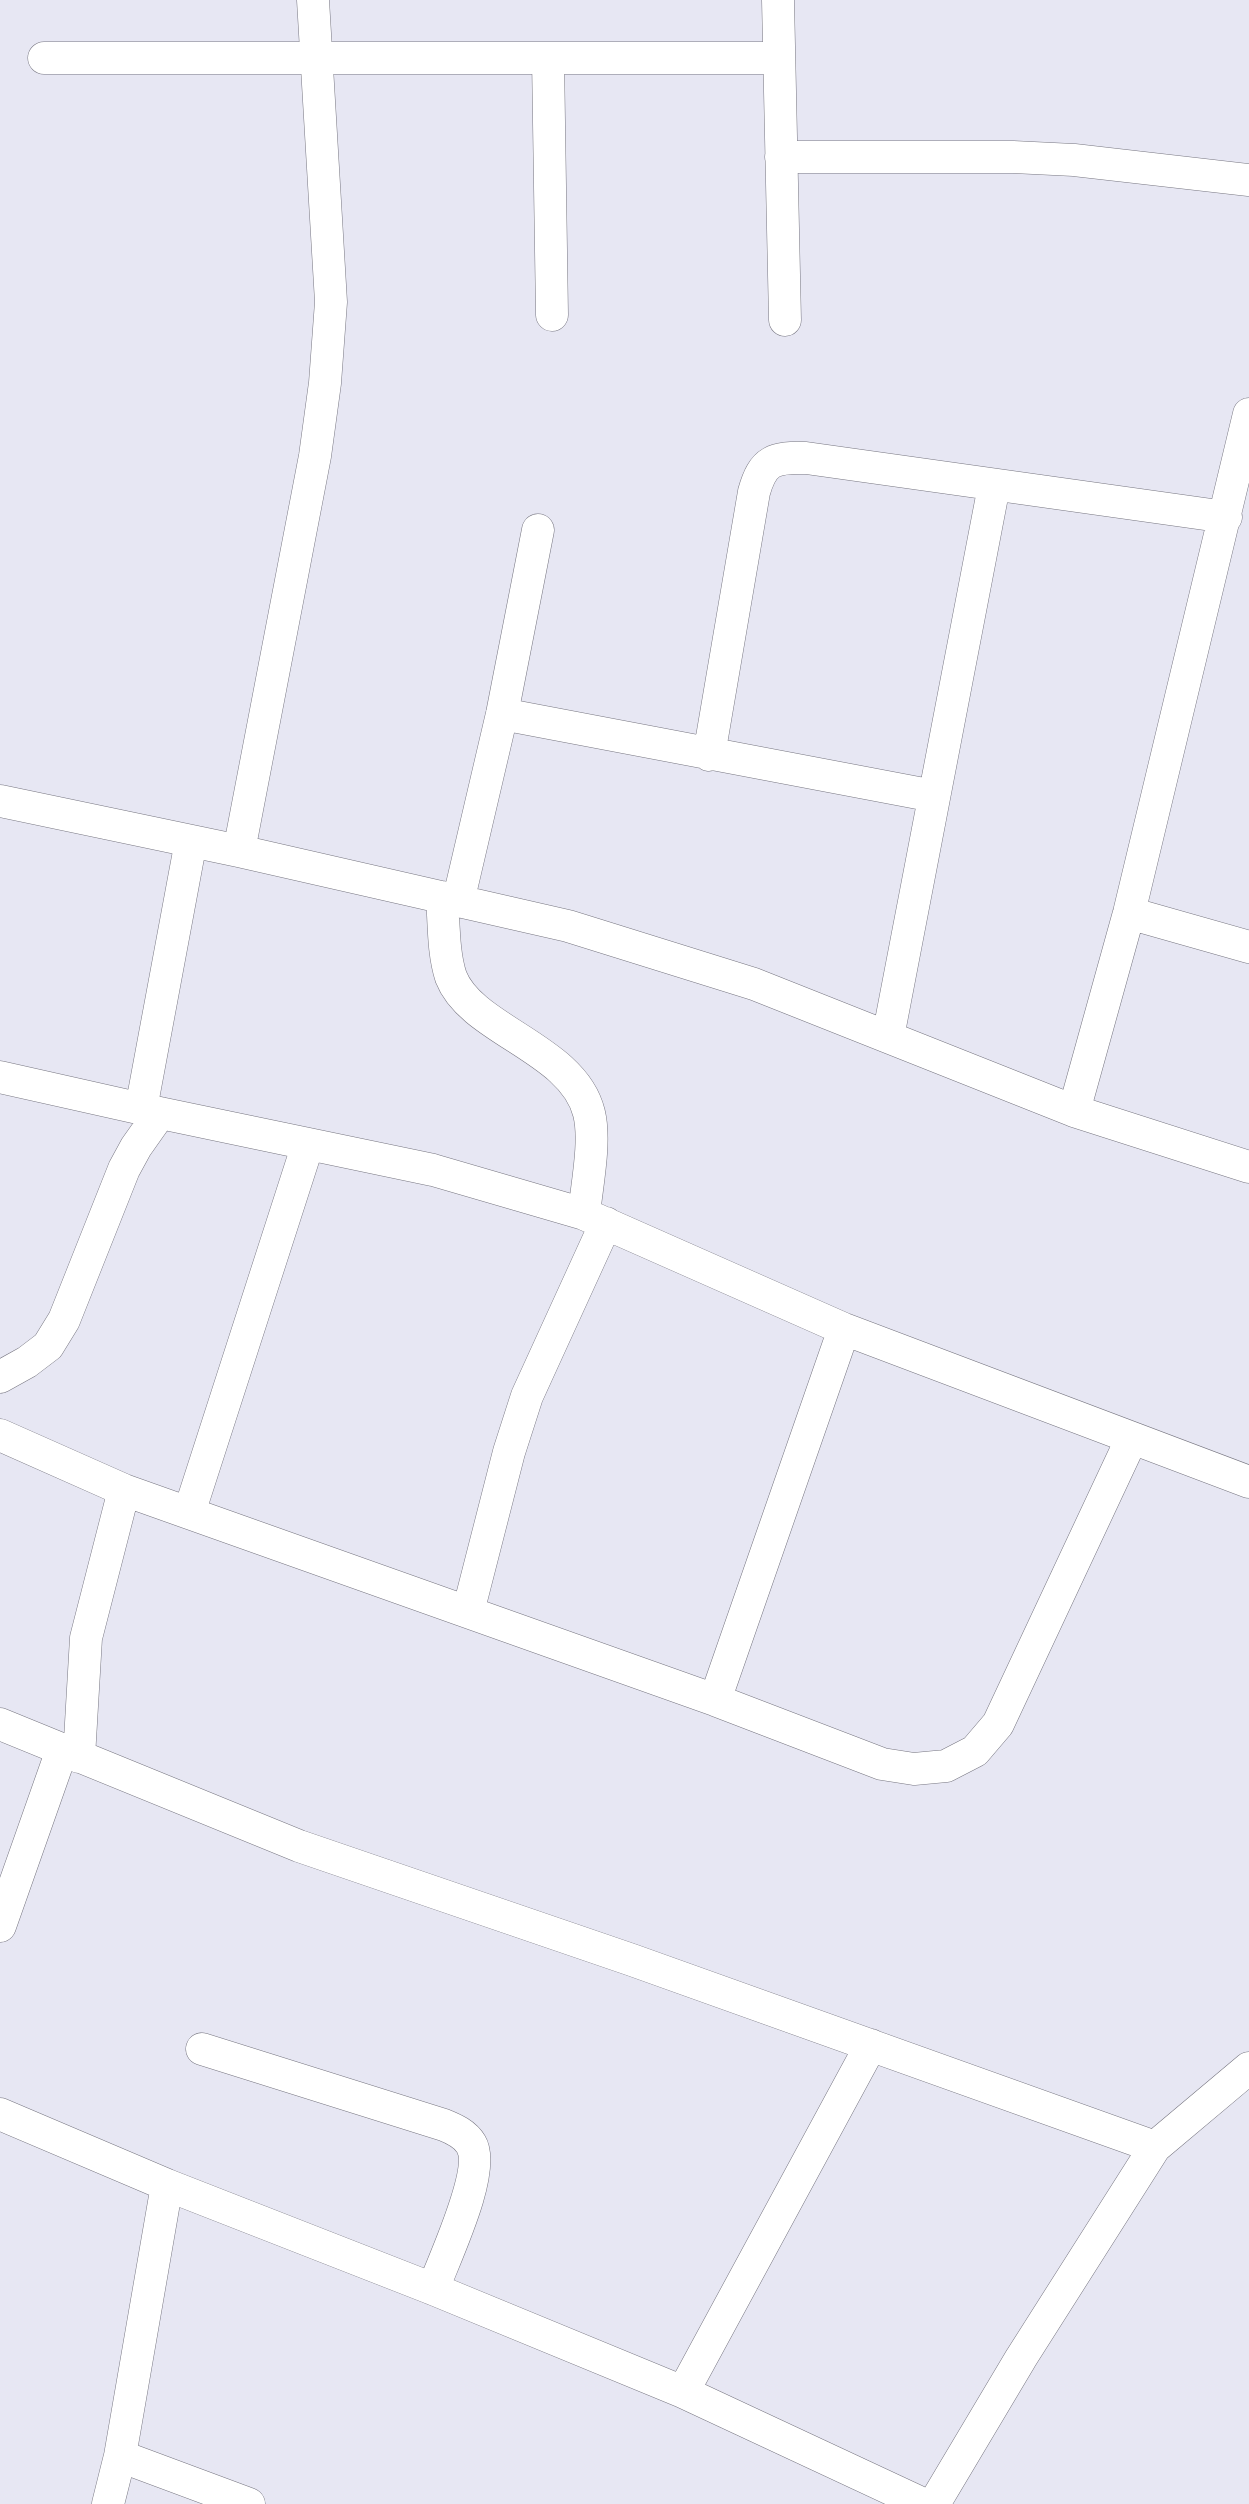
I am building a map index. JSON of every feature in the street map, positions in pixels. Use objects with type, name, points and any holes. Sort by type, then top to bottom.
[{"type":"street","points":[[239,851],[314,456],[325,383],[331,302],[313,0]]},
{"type":"street","points":[[778,0],[785,320]]},
{"type":"street","points":[[44,58],[779,58]]},
{"type":"street","points":[[548,58],[552,315]]},
{"type":"street","points":[[781,157],[1049,159],[1249,180]]},
{"type":"street","points":[[1074,1111],[1129,913],[1249,414]]},
{"type":"street","points":[[709,755],[754,492],[758,476],[767,464],[783,458],[806,458],[1226,517]]},
{"type":"street","points":[[888,1037],[994,486]]},
{"type":"street","points":[[468,1612],[509,1452],[527,1396],[595,1219],[592,1128],[589,1110],[579,1092],[555,1063],[463,996],[452,978],[447,960],[450,900],[502,714],[538,530]]},
{"type":"street","points":[[502,714],[934,796]]},
{"type":"street","points":[[0,801],[239,851],[568,926],[654,951],[754,984],[1074,1111],[1249,1167]]},
{"type":"street","points":[[0,1377],[48,1346],[64,1320],[150,1111],[191,841]]},
{"type":"street","points":[[1129,913],[1249,947]]},
{"type":"street","points":[[0,1077],[433,1170],[595,1219],[844,1329],[1249,1482]]},
{"type":"street","points":[[189,1513],[308,1144]]},
{"type":"street","points":[[715,1700],[844,1329]]},
{"type":"street","points":[[0,1435],[124,1490],[715,1700],[882,1764],[914,1769],[946,1766],[975,1751],[998,1724],[1132,1438]]},
{"type":"street","points":[[0,1926],[70,1754],[86,1638],[124,1490]]},
{"type":"street","points":[[0,1724],[299,1846],[579,1941],[1155,2147]]},
{"type":"street","points":[[683,2392],[870,2045]]},
{"type":"street","points":[[202,2049],[460,2132],[472,2145],[475,2165],[473,2185],[433,2289]]},
{"type":"street","points":[[934,2504],[1021,2358],[1155,2147],[1249,2068]]},
{"type":"street","points":[[0,2114],[167,2185],[433,2289],[683,2392],[923,2504]]},
{"type":"street","points":[[108,2504],[120,2456],[167,2185]]},
{"type":"street","points":[[120,2456],[249,2504]]}]
